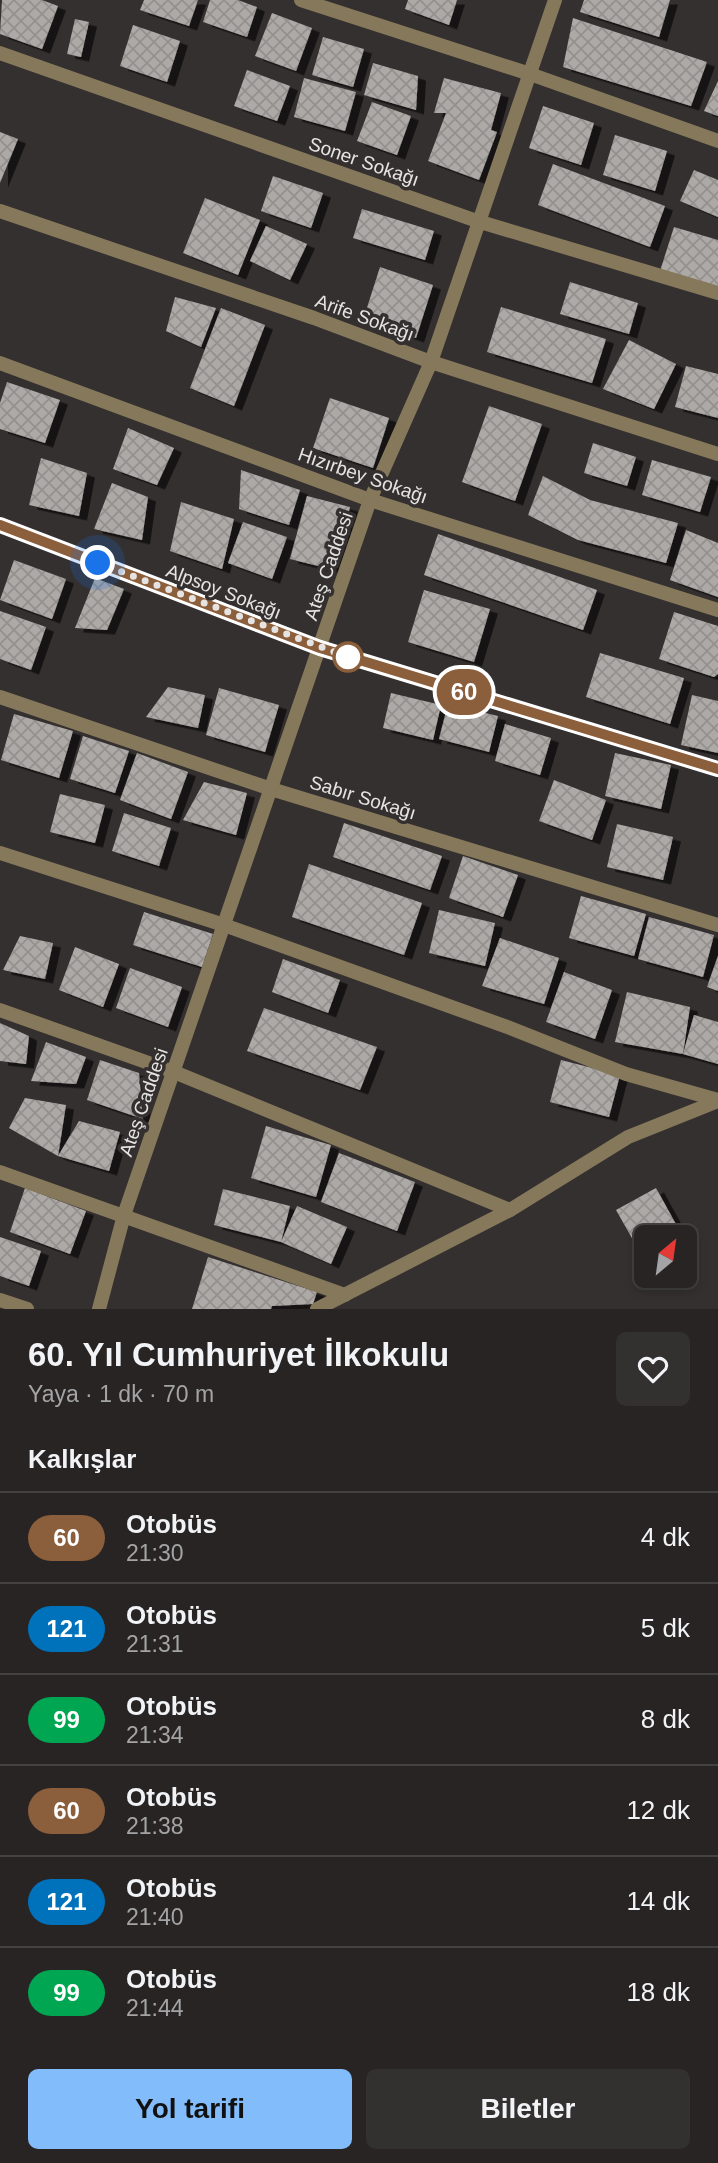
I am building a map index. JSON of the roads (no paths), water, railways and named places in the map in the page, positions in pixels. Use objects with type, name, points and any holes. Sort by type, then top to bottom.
[{"type":"street","points":[[302,0],[530,74],[718,141]]},
{"type":"street","name":"Ateş Caddesi","points":[[99,1309],[124,1215],[370,500],[430,362],[555,0]]},
{"type":"street","name":"Soner Sokağı","points":[[0,53],[477,221],[718,293]]},
{"type":"street","name":"Arife Sokağı","points":[[0,211],[314,318],[430,362],[718,454]]},
{"type":"street","name":"Hızırbey Sokağı","points":[[0,363],[370,500],[718,610]]},
{"type":"street","name":"Alpsoy Sokağı","points":[[0,525],[320,648],[718,769]]},
{"type":"street","name":"Sabır Sokağı","points":[[0,696],[271,789],[718,925]]},
{"type":"street","points":[[0,853],[224,925],[626,1074],[718,1101]]},
{"type":"street","points":[[0,1010],[174,1072],[510,1210]]},
{"type":"street","points":[[317,1309],[510,1210],[628,1137],[718,1101]]},
{"type":"street","points":[[0,1172],[345,1295],[353,1309]]},
{"type":"street","points":[[0,1300],[27,1309]]}]
